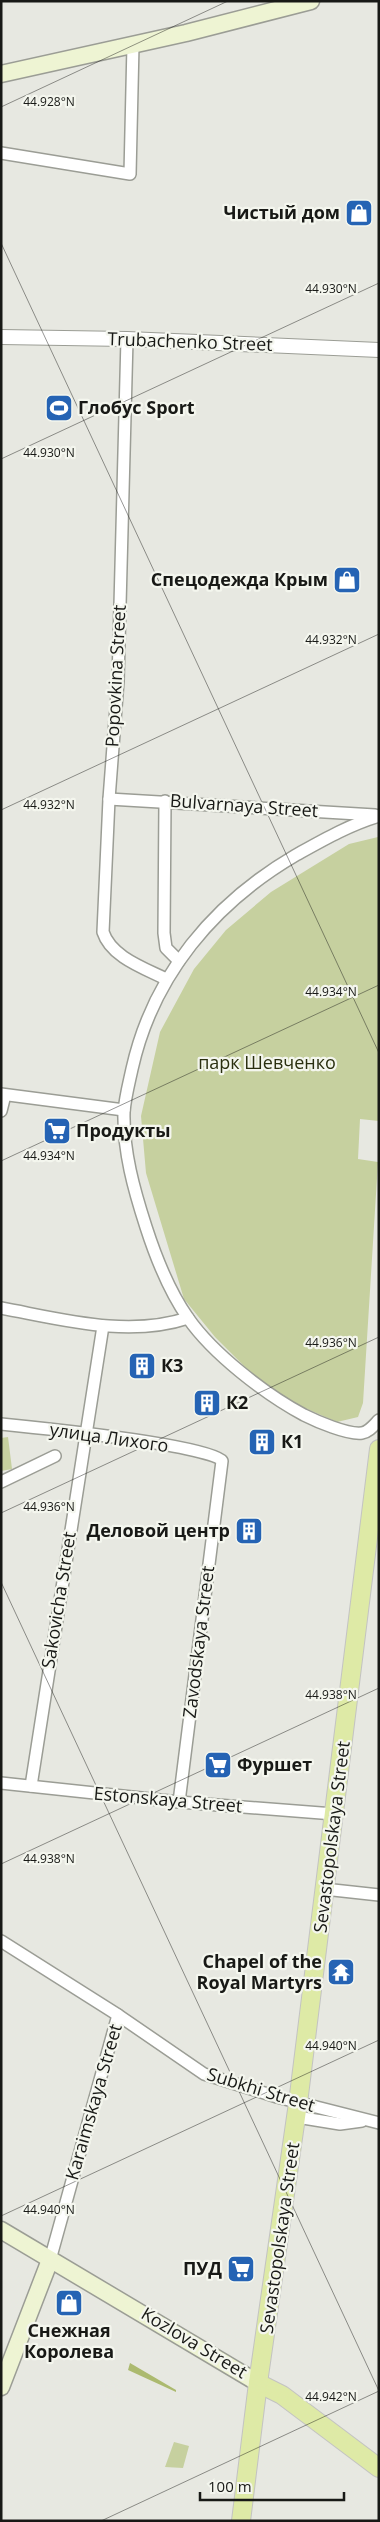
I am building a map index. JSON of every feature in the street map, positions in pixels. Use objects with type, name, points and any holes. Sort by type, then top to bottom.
[{"type":"main road","points":[[1,74],[134,45],[311,1]]},
{"type":"main road","name":"Sevastopolskaya Street","points":[[242,2521],[258,2382],[303,2109],[324,1889],[376,1504],[379,1449]]},
{"type":"main road","name":"Kozlova Street","points":[[1,2230],[282,2395],[379,2468]]},
{"type":"main road","name":"Karaimskaya Street","points":[[1,2387],[50,2260]]},
{"type":"street","points":[[1,153],[130,174],[134,45]]},
{"type":"street","name":"Trubachenko Street","points":[[1,337],[127,339],[379,350]]},
{"type":"street","name":"Popovkina Street","points":[[127,339],[118,681],[108,799],[103,932],[106,941],[116,952],[166,979]]},
{"type":"street","name":"Bulvarnaya Street","points":[[108,799],[165,801],[379,816]]},
{"type":"street","points":[[165,801],[164,933],[166,948],[179,961]]},
{"type":"street","points":[[379,816],[346,828],[256,880],[212,920],[166,979],[153,1002],[139,1042],[124,1110],[125,1135],[132,1181],[141,1213],[159,1263],[188,1318],[210,1343],[258,1385],[304,1415],[347,1431],[362,1433],[372,1428],[379,1420]]},
{"type":"street","points":[[1,1111],[3,1094],[124,1110]]},
{"type":"street","points":[[1,1308],[103,1326],[122,1327],[177,1322],[188,1318]]},
{"type":"street","name":"Sakovicha Street","points":[[31,1786],[103,1326]]},
{"type":"street","name":"улица Лихого","points":[[1,1424],[86,1432],[216,1456]]},
{"type":"street","points":[[1,1482],[55,1456]]},
{"type":"street","name":"Zavodskaya Street","points":[[179,1802],[223,1465],[222,1461],[216,1456]]},
{"type":"street","name":"Estonskaya Street","points":[[1,1783],[179,1802],[334,1814]]},
{"type":"street","points":[[324,1889],[379,1895]]},
{"type":"street","name":"Subkhi Street","points":[[1,1941],[118,2015],[204,2074],[303,2109]]},
{"type":"street","name":"Karaimskaya Street","points":[[50,2260],[118,2015]]},
{"type":"street","points":[[303,2109],[340,2124],[369,2121]]},
{"type":"street","points":[[303,2109],[344,2119],[369,2121]]},
{"type":"green space","name":"парк Шевченко","points":[[378,837],[379,1121],[360,1119],[358,1159],[378,1162],[363,1403],[358,1417],[337,1422],[291,1402],[255,1377],[215,1337],[184,1299],[146,1173],[141,1116],[160,1032],[194,969],[226,930],[271,892],[349,844]]},
{"type":"green space","points":[[8,1437],[12,1469],[1,1471],[1,1438]]},
{"type":"green space","points":[[130,2363],[176,2390],[176,2392],[128,2370]]},
{"type":"green space","points":[[174,2442],[189,2446],[183,2468],[165,2467]]},
{"type":"place","name":"Чистый дом","points":[[359,213]]},
{"type":"place","name":"Глобус Sport","points":[[59,408]]},
{"type":"place","name":"Спецодежда Крым","points":[[347,580]]},
{"type":"place","name":"Продукты","points":[[57,1131]]},
{"type":"place","name":"К3","points":[[142,1366]]},
{"type":"place","name":"К2","points":[[207,1403]]},
{"type":"place","name":"К1","points":[[262,1442]]},
{"type":"place","name":"Деловой центр","points":[[249,1531]]},
{"type":"place","name":"Фуршет","points":[[218,1765]]},
{"type":"place","name":"Chapel of the Royal Martyrs","points":[[341,1972]]},
{"type":"place","name":"ПУД","points":[[241,2269]]},
{"type":"place","name":"Снежная Королева","points":[[69,2303]]}]
